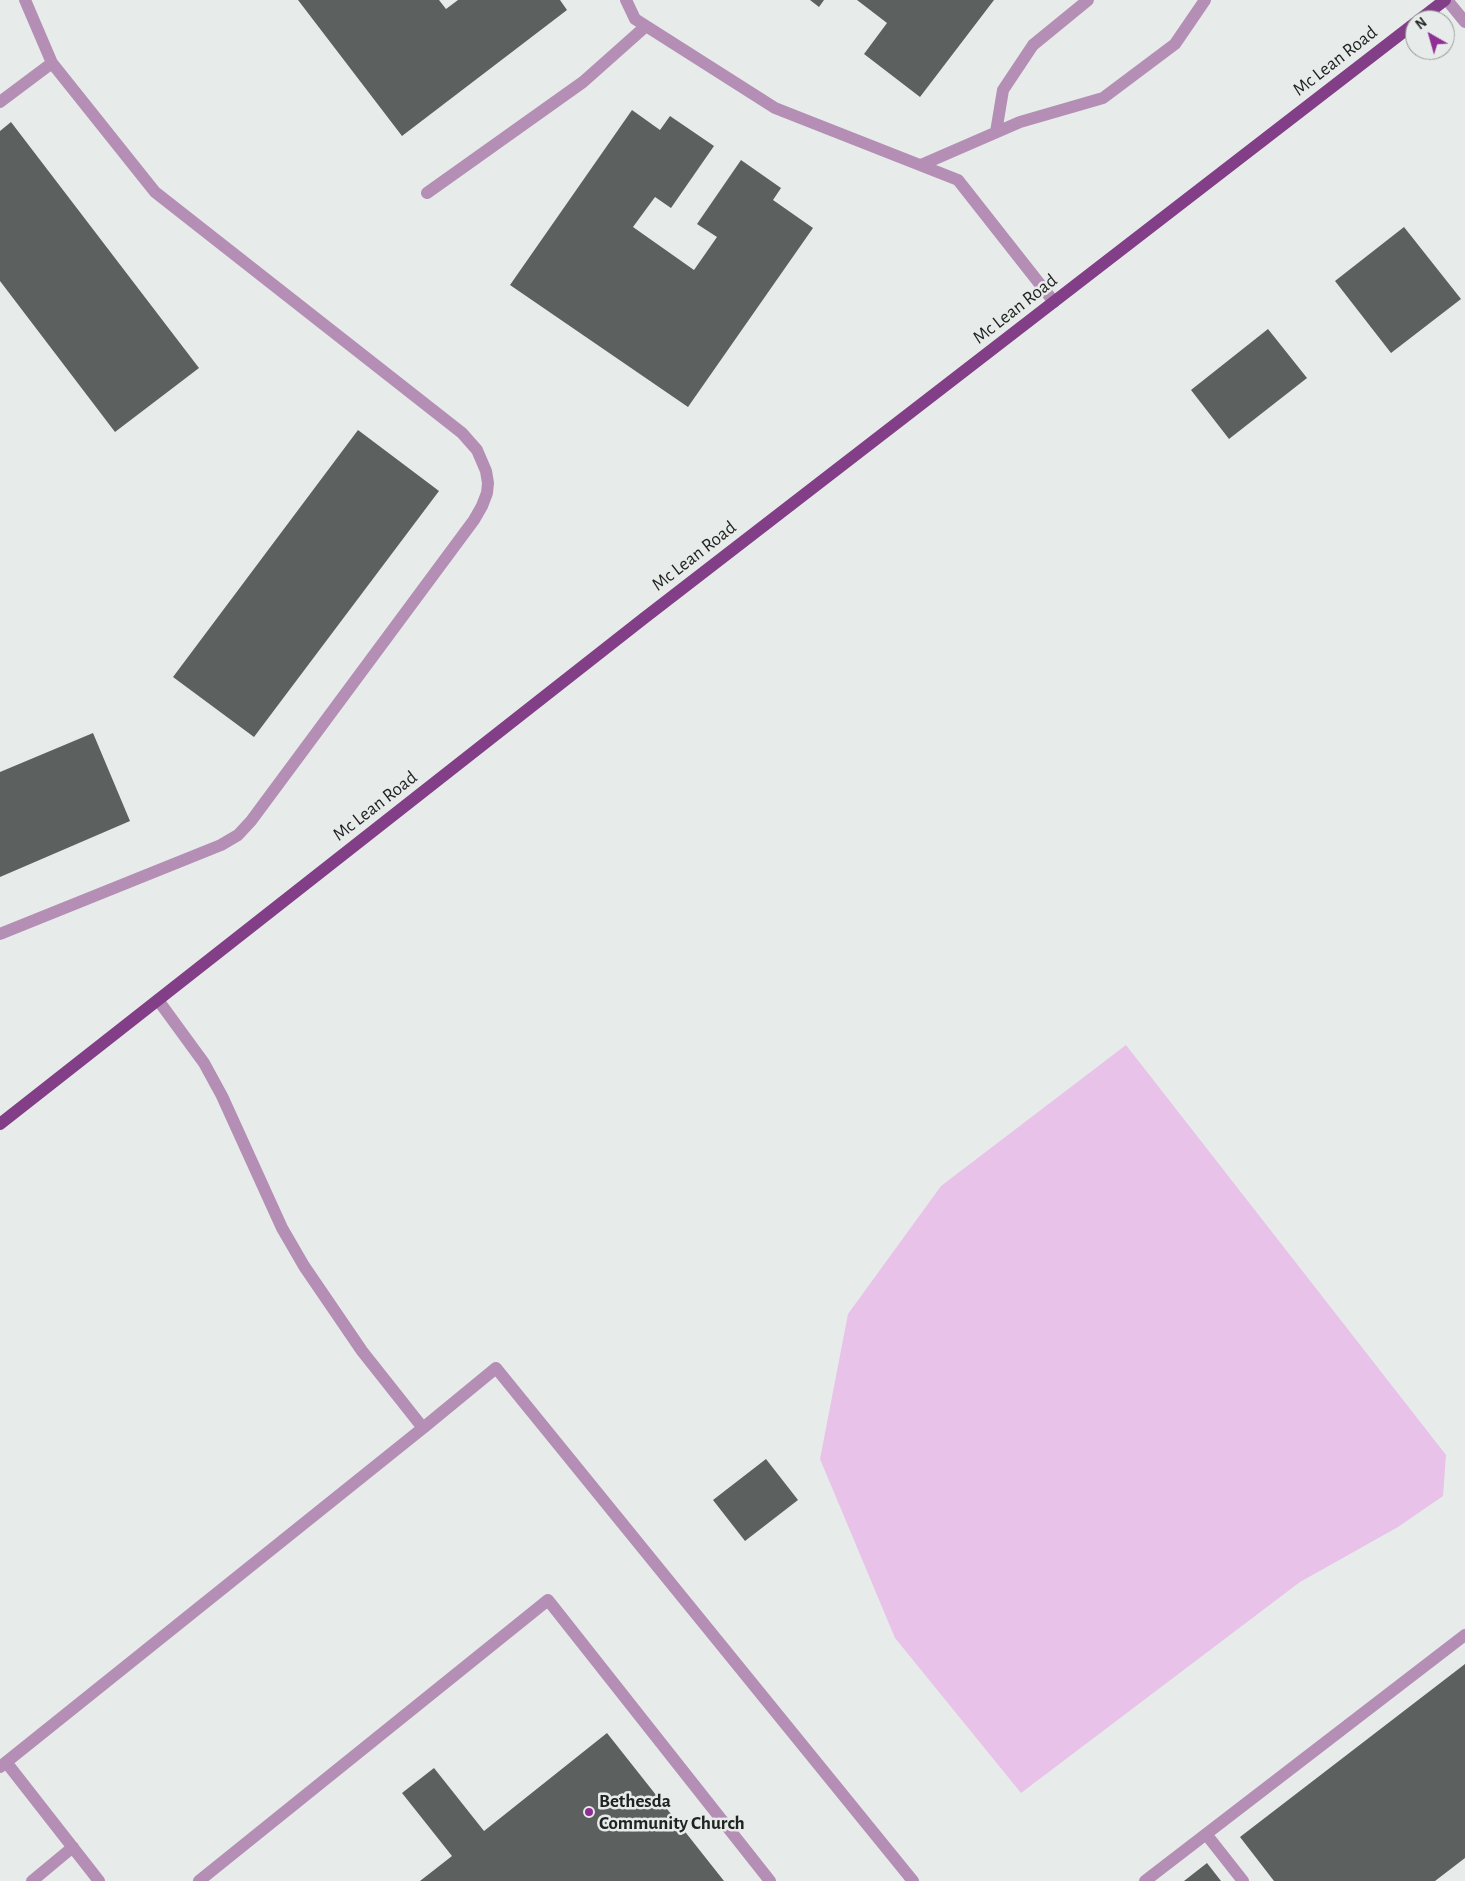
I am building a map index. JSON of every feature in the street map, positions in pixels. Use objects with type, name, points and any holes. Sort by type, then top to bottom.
[{"type":"main road","points":[[1432,10],[1446,0]]},
{"type":"main road","name":"Mc Lean Road","points":[[0,1124],[643,619],[1405,31]]},
{"type":"lane","points":[[0,934],[220,845],[238,835],[251,821],[474,520],[487,493],[488,483],[486,471],[477,450],[462,433],[155,192],[52,63],[25,0]]},
{"type":"lane","points":[[626,0],[635,19],[775,108],[958,180],[1054,302]]},
{"type":"lane","points":[[996,132],[1003,90],[1033,44],[1088,0]]},
{"type":"lane","points":[[921,165],[1020,122],[1103,98],[1175,44],[1205,0]]},
{"type":"lane","points":[[1446,0],[1465,22]]},
{"type":"lane","points":[[427,193],[583,82],[646,26]]},
{"type":"lane","points":[[0,102],[52,63]]},
{"type":"lane","points":[[158,1000],[204,1063],[222,1096],[282,1228],[304,1266],[362,1352],[422,1428]]},
{"type":"lane","points":[[99,1881],[73,1847],[3,1765],[496,1368],[912,1881]]},
{"type":"lane","points":[[199,1881],[548,1600],[770,1881]]},
{"type":"lane","points":[[1145,1881],[1465,1635]]},
{"type":"lane","points":[[1206,1834],[1243,1881]]},
{"type":"lane","points":[[32,1881],[73,1847]]},
{"type":"shaded area","points":[[1126,1045],[1446,1455],[1443,1496],[1398,1527],[1300,1582],[1021,1793],[895,1638],[820,1459],[848,1314],[941,1186]]},
{"type":"building","points":[[298,0],[439,0],[446,9],[458,0],[560,0],[567,10],[402,136]]},
{"type":"building","points":[[810,0],[824,0],[819,7]]},
{"type":"building","points":[[857,0],[994,0],[920,97],[864,54],[887,23]]},
{"type":"building","points":[[632,110],[660,130],[670,116],[714,146],[671,208],[655,197],[633,227],[694,270],[717,237],[697,224],[741,160],[781,188],[773,200],[813,228],[688,407],[510,285]]},
{"type":"building","points":[[11,122],[199,368],[115,432],[0,281],[0,131]]},
{"type":"building","points":[[1404,227],[1461,299],[1391,353],[1335,281]]},
{"type":"building","points":[[1268,329],[1307,378],[1229,439],[1191,390]]},
{"type":"building","points":[[358,430],[439,491],[254,737],[173,677]]},
{"type":"building","points":[[93,733],[130,821],[0,877],[0,772]]},
{"type":"building","points":[[766,1459],[798,1500],[745,1541],[713,1500]]},
{"type":"building","points":[[1465,1664],[1465,1858],[1435,1881],[1274,1881],[1240,1837]]},
{"type":"building","name":"Bethesda Community Church","points":[[607,1733],[724,1881],[420,1881],[452,1856],[402,1793],[434,1768],[484,1831]]},
{"type":"building","points":[[1207,1863],[1221,1881],[1184,1881]]},
{"type":"place","name":"Bethesda Community Church","points":[[589,1812]]}]
